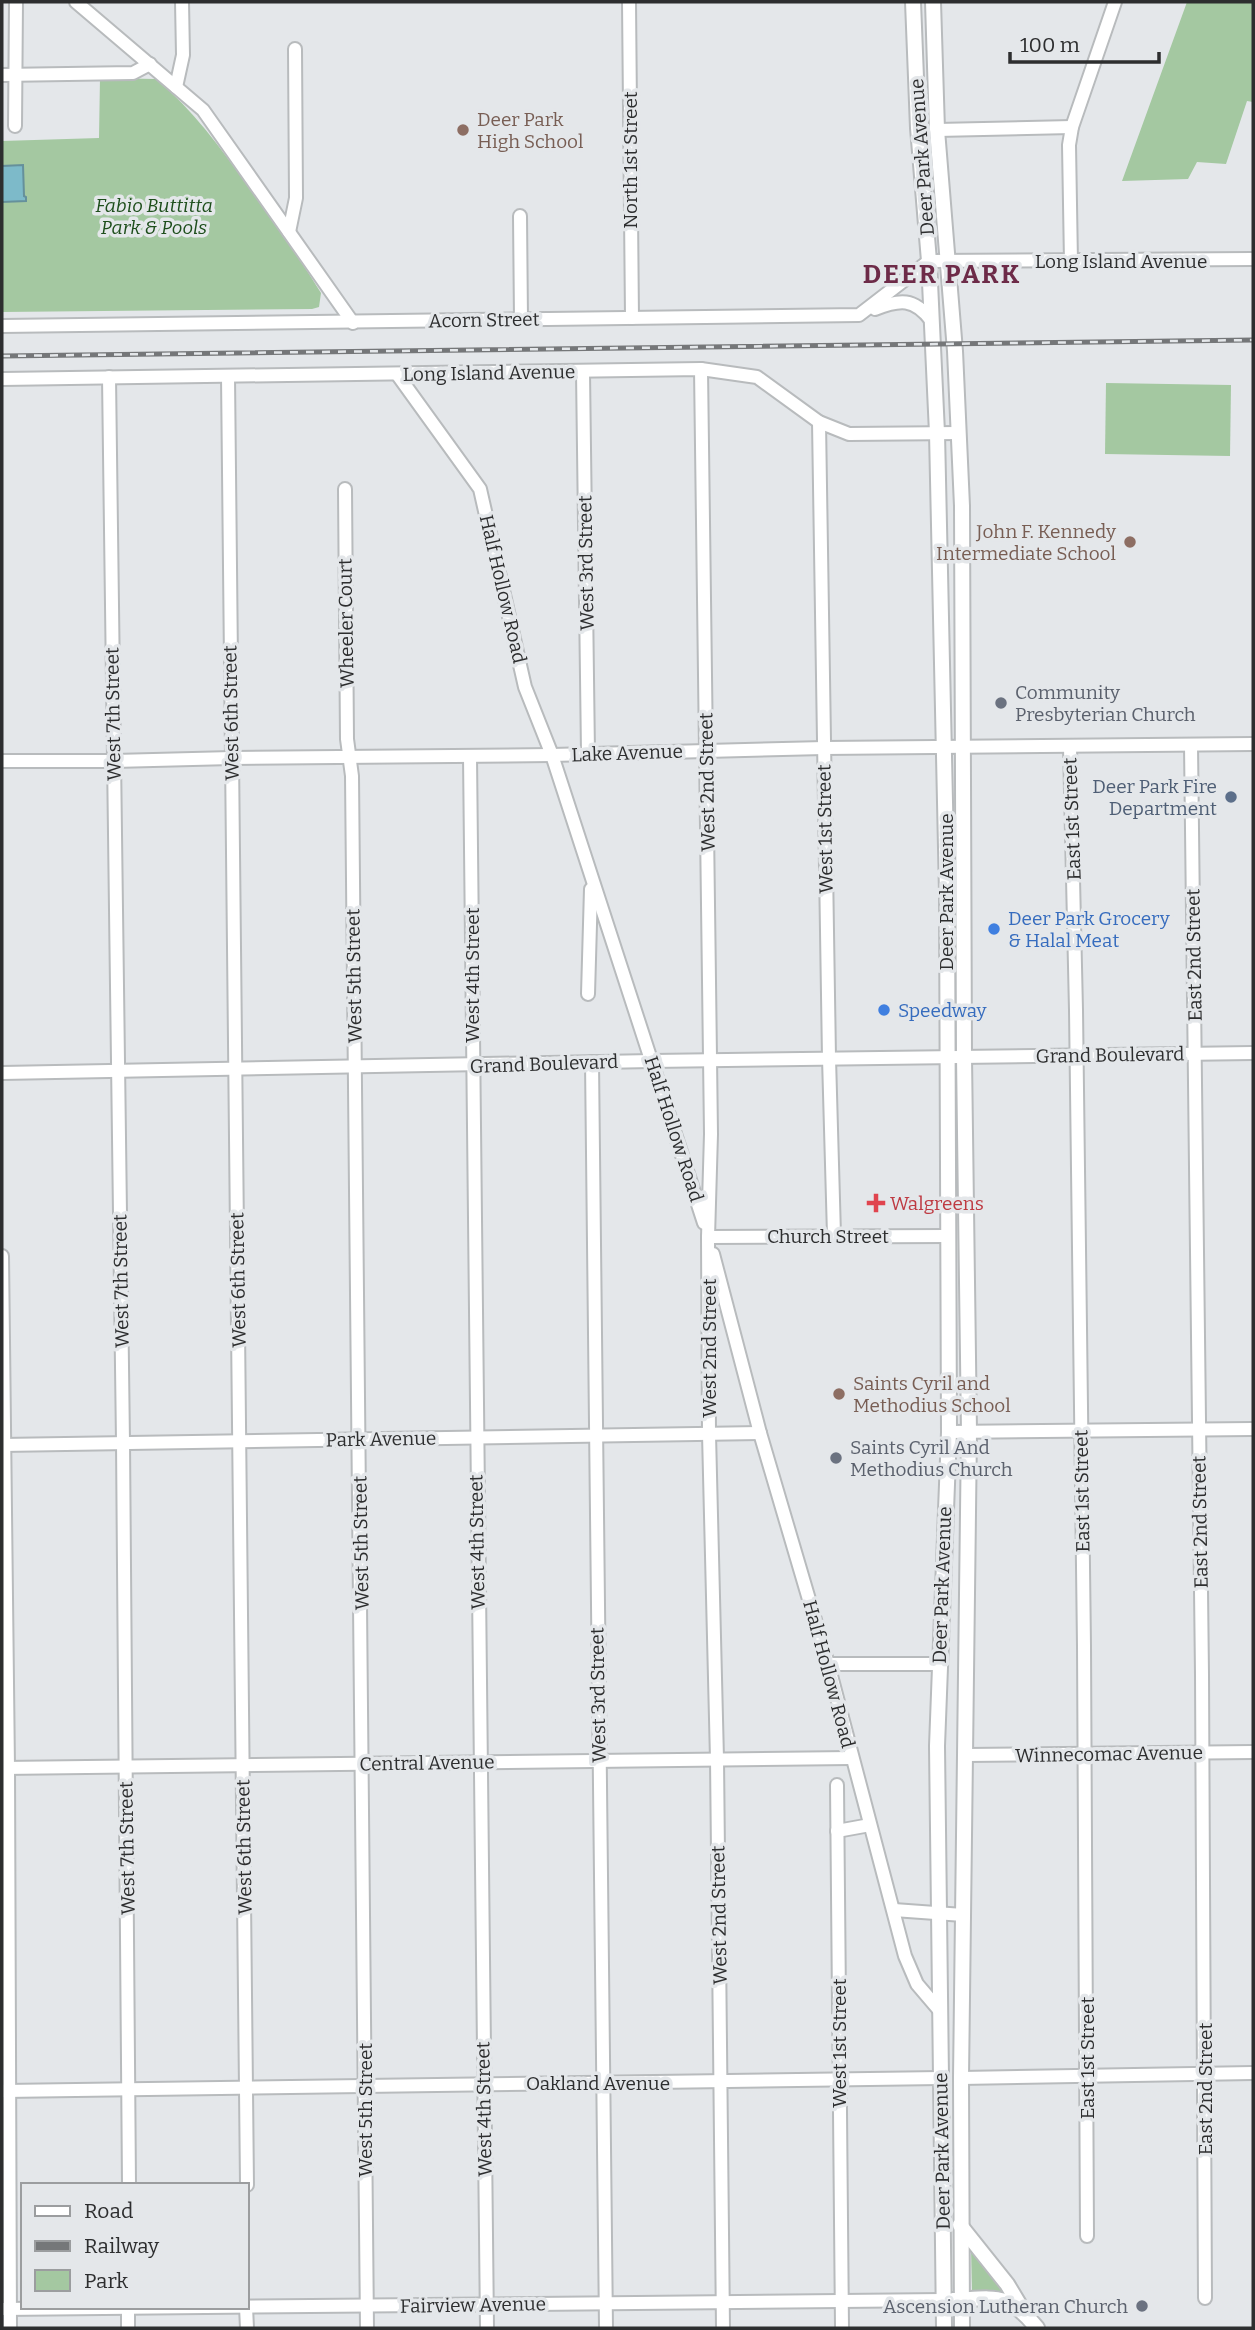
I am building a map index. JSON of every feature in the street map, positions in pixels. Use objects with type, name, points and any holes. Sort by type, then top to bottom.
[{"type":"main road","name":"Deer Park Avenue","points":[[913,2],[937,433],[947,894],[949,1432],[937,1746],[944,2328]]},
{"type":"main road","name":"Deer Park Avenue","points":[[932,5],[937,130],[959,433],[964,748],[964,1057],[969,1432],[961,2078],[962,2328]]},
{"type":"main road","points":[[960,2225],[1007,2284],[1037,2328]]},
{"type":"main road","points":[[944,2301],[1002,2300],[1012,2303],[1026,2314]]},
{"type":"street","points":[[15,126],[16,2]]},
{"type":"street","points":[[76,2],[177,85],[203,110],[353,323]]},
{"type":"street","points":[[177,85],[183,55],[182,2]]},
{"type":"street","name":"North 1st Street","points":[[629,2],[632,318]]},
{"type":"street","points":[[1071,262],[1069,145],[1072,127],[1115,2]]},
{"type":"street","points":[[289,232],[296,198],[295,49]]},
{"type":"street","points":[[2,75],[133,73],[150,64]]},
{"type":"street","points":[[937,130],[1072,127]]},
{"type":"street","points":[[520,216],[521,319]]},
{"type":"street","name":"Long Island Avenue","points":[[948,261],[1253,260]]},
{"type":"street","points":[[859,315],[929,261],[948,261]]},
{"type":"street","name":"Acorn Street","points":[[2,326],[859,315],[887,304],[903,302],[919,307],[931,320]]},
{"type":"street","name":"Long Island Avenue","points":[[2,379],[701,369],[757,377],[819,422],[849,434],[959,433]]},
{"type":"street","name":"West 2nd Street","points":[[701,369],[711,1134],[708,1237],[709,1434],[717,1759],[723,2328]]},
{"type":"street","name":"West 3rd Street","points":[[583,372],[588,753]]},
{"type":"street","name":"Half Hollow Road","points":[[397,374],[480,489],[525,687],[552,755],[708,1237],[760,1433],[828,1664],[905,1956],[920,1988],[940,2011]]},
{"type":"street","name":"West 6th Street","points":[[228,376],[247,2183]]},
{"type":"street","name":"West 7th Street","points":[[109,377],[123,1442],[129,2183]]},
{"type":"street","name":"West 1st Street","points":[[819,422],[834,1236]]},
{"type":"street","name":"Wheeler Court","points":[[345,489],[346,701],[350,757]]},
{"type":"street","name":"Lake Avenue","points":[[2,761],[1253,744]]},
{"type":"street","name":"East 2nd Street","points":[[1191,745],[1205,2298]]},
{"type":"street","name":"East 1st Street","points":[[1070,747],[1077,1054],[1087,2235]]},
{"type":"street","name":"West 4th Street","points":[[470,756],[487,2328]]},
{"type":"street","name":"West 5th Street","points":[[350,757],[360,1439],[367,2328]]},
{"type":"street","points":[[588,994],[591,878]]},
{"type":"street","name":"Grand Boulevard","points":[[2,1073],[1253,1053]]},
{"type":"street","name":"West 3rd Street","points":[[592,1062],[606,2328]]},
{"type":"street","name":"Church Street","points":[[708,1237],[948,1236]]},
{"type":"street","points":[[2,1256],[6,2309],[10,2328]]},
{"type":"street","points":[[949,1432],[1253,1429]]},
{"type":"street","name":"Park Avenue","points":[[3,1445],[760,1433]]},
{"type":"street","points":[[828,1664],[939,1664]]},
{"type":"street","name":"Winnecomac Avenue","points":[[966,1755],[1253,1752]]},
{"type":"street","name":"Central Avenue","points":[[5,1768],[851,1758]]},
{"type":"street","name":"West 1st Street","points":[[837,1785],[842,2328]]},
{"type":"street","points":[[837,1831],[870,1825]]},
{"type":"street","points":[[894,1910],[963,1915]]},
{"type":"street","points":[[961,2078],[1253,2073]]},
{"type":"street","name":"Oakland Avenue","points":[[6,2091],[942,2078]]},
{"type":"street","name":"Fairview Avenue","points":[[248,2307],[944,2301]]},
{"type":"street","points":[[128,2309],[128,2328]]},
{"type":"street","points":[[246,2309],[247,2328]]},
{"type":"green space","points":[[1187,2],[1253,2],[1253,102],[1247,101],[1226,164],[1197,162],[1188,179],[1122,181]]},
{"type":"green space","name":"Fabio Buttitta Park & Pools","points":[[100,78],[156,79],[182,103],[227,157],[295,252],[321,293],[319,307],[2,312],[2,141],[99,138]]},
{"type":"green space","points":[[1106,383],[1231,385],[1230,456],[1105,454]]},
{"type":"green space","points":[[971,2248],[1005,2292],[972,2290]]},
{"type":"water","points":[[23,165],[26,201],[2,202],[2,166]]},
{"type":"railway","points":[[2,356],[1253,340]]},
{"type":"place","name":"Deer Park High School","points":[[463,130]]},
{"type":"place","name":"John F. Kennedy Intermediate School","points":[[1130,542]]},
{"type":"place","name":"Community Presbyterian Church","points":[[1001,703]]},
{"type":"place","name":"Deer Park Fire Department","points":[[1231,797]]},
{"type":"place","name":"Deer Park Grocery & Halal Meat","points":[[994,929]]},
{"type":"place","name":"Speedway","points":[[884,1010]]},
{"type":"place","name":"Walgreens","points":[[876,1203]]},
{"type":"place","name":"Saints Cyril and Methodius School","points":[[839,1394]]},
{"type":"place","name":"Saints Cyril And Methodius Church","points":[[836,1458]]},
{"type":"place","name":"Ascension Lutheran Church","points":[[1142,2306]]},
{"type":"district","name":"DEER PARK","points":[[942,274]]}]
